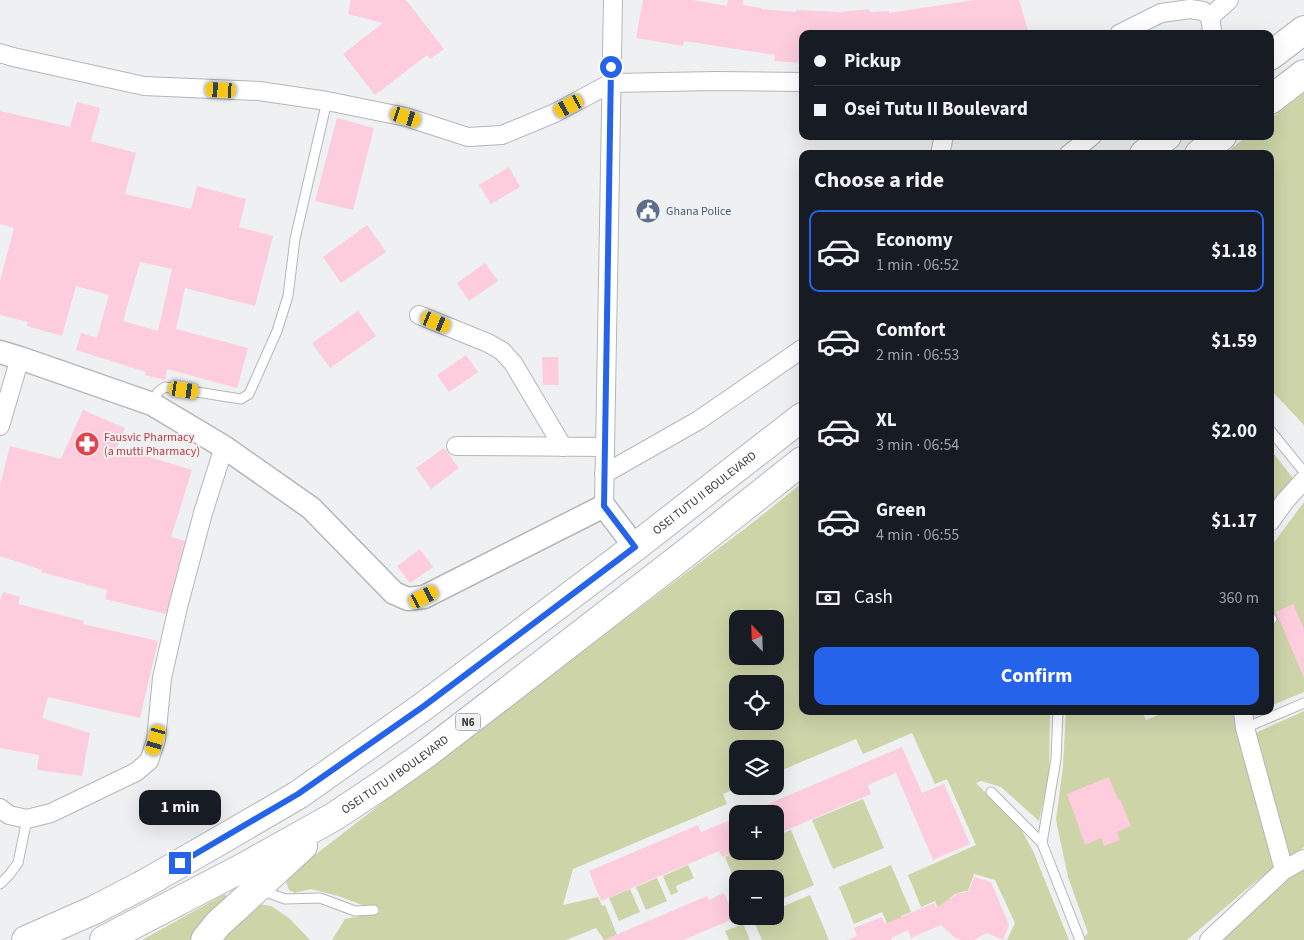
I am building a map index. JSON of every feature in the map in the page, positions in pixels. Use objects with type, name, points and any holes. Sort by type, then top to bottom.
[{"type":"highway","points":[[1274,53],[1304,30]]},
{"type":"highway","points":[[1274,97],[1304,74]]},
{"type":"highway","points":[[1149,150],[1162,140]]},
{"type":"highway","points":[[1204,150],[1217,140]]},
{"type":"highway","name":"OSEI TUTU II BOULEVARD","points":[[26,940],[94,910],[231,834],[298,794],[424,706],[635,547],[799,419]]},
{"type":"highway","name":"OSEI TUTU II BOULEVARD","points":[[104,940],[244,867],[335,816],[427,753],[679,559],[799,463]]},
{"type":"highway","points":[[205,940],[218,924],[335,816]]},
{"type":"street","points":[[613,0],[604,506],[635,547]]},
{"type":"street","points":[[1127,30],[1161,13],[1190,9],[1203,12],[1210,25],[1229,0]]},
{"type":"street","points":[[0,53],[144,86],[259,92],[327,101],[406,117],[468,137],[502,135],[554,113],[611,83],[799,82]]},
{"type":"street","points":[[1074,150],[1087,140]]},
{"type":"street","points":[[419,315],[488,343],[502,351],[513,363],[563,447]]},
{"type":"street","points":[[604,474],[699,420],[799,350]]},
{"type":"street","points":[[0,426],[10,355],[152,404],[224,448],[311,508],[394,594],[408,599],[424,597],[604,506]]},
{"type":"street","points":[[456,446],[605,447]]},
{"type":"street","points":[[0,808],[9,815],[27,819],[51,813],[136,772],[149,761],[156,740],[162,678],[178,607],[203,513],[224,448]]},
{"type":"street","points":[[1274,516],[1304,480]]},
{"type":"street","points":[[1244,719],[1284,870]]},
{"type":"street","points":[[1209,940],[1284,870],[1304,858]]},
{"type":"lane","points":[[152,404],[158,392],[165,387],[240,399],[249,394],[277,331],[288,296],[295,239],[327,101]]},
{"type":"lane","points":[[1274,435],[1304,472]]},
{"type":"lane","points":[[1274,711],[1304,703]]},
{"type":"lane","points":[[1042,843],[1056,759],[1058,715]]},
{"type":"lane","points":[[1244,719],[1259,715]]},
{"type":"lane","points":[[990,792],[1042,843],[1080,940]]},
{"type":"lane","points":[[0,884],[18,863],[27,819]]},
{"type":"lane","points":[[257,889],[285,898],[320,898],[355,911],[374,910]]},
{"type":"green space","points":[[1304,93],[1304,425],[1274,393],[1274,150],[1230,150],[1242,140],[1274,140],[1274,116]]},
{"type":"green space","points":[[1274,454],[1296,482],[1274,510]]},
{"type":"green space","points":[[799,485],[799,715],[1050,715],[1049,775],[1039,821],[1001,787],[981,781],[976,783],[1020,827],[1033,851],[1069,940],[1007,940],[1015,923],[995,880],[974,874],[968,891],[953,895],[945,905],[941,915],[935,901],[921,907],[908,875],[976,845],[947,779],[935,784],[912,733],[863,754],[856,739],[784,769],[784,740],[729,740],[729,791],[723,794],[727,804],[573,869],[563,905],[598,897],[602,906],[605,905],[619,940],[604,940],[596,928],[566,940],[332,940],[345,919],[381,912],[338,896],[311,889],[295,893],[289,890],[286,882],[293,872],[751,524]]},
{"type":"green space","points":[[1304,502],[1304,692],[1274,704],[1274,543]]},
{"type":"green space","points":[[1304,711],[1304,847],[1255,882],[1187,940],[1081,940],[1088,933],[1068,877],[1056,820],[1063,766],[1066,715],[1144,715],[1146,720],[1158,715],[1234,715],[1240,740]]},
{"type":"green space","points":[[863,799],[884,848],[833,869],[812,820]]},
{"type":"green space","points":[[791,830],[814,885],[784,898],[784,870],[730,870],[725,857],[729,855],[729,860],[784,860],[784,833]]},
{"type":"green space","points":[[688,865],[694,878],[676,886],[678,892],[671,895],[663,876]]},
{"type":"green space","points":[[891,865],[911,912],[901,916],[906,929],[892,935],[882,912],[854,924],[839,887]]},
{"type":"green space","points":[[1304,868],[1304,940],[1221,940],[1290,874]]},
{"type":"green space","points":[[657,878],[667,901],[646,910],[636,887]]},
{"type":"green space","points":[[630,889],[640,912],[619,921],[609,898]]},
{"type":"green space","points":[[225,894],[230,901],[192,940],[142,940]]},
{"type":"green space","points":[[810,895],[829,940],[762,940],[756,925],[784,925],[784,906]]},
{"type":"green space","points":[[257,904],[271,906],[289,918],[310,940],[213,940]]},
{"type":"green space","points":[[743,925],[750,940],[729,940],[725,931]]},
{"type":"building","points":[[351,0],[406,0],[444,49],[430,59],[427,55],[375,95],[343,54],[383,23],[348,14]]},
{"type":"building","points":[[643,0],[693,0],[727,6],[728,0],[743,0],[743,5],[761,9],[796,12],[796,10],[840,12],[869,9],[870,12],[889,11],[889,13],[975,0],[1019,0],[1028,30],[799,30],[799,63],[774,61],[775,55],[684,41],[683,46],[636,38]]},
{"type":"building","points":[[77,102],[100,108],[91,141],[136,153],[125,194],[191,209],[197,186],[246,199],[239,227],[273,236],[255,306],[185,288],[176,329],[248,348],[237,388],[167,369],[165,380],[145,375],[146,372],[76,350],[81,333],[97,338],[109,295],[76,286],[62,336],[27,326],[28,322],[0,315],[0,281],[14,228],[0,224],[0,111],[70,127]],"holes":[[[140,262],[172,269],[158,331],[123,321]]]},
{"type":"building","points":[[337,118],[374,128],[353,210],[315,201]]},
{"type":"building","points":[[509,167],[520,187],[491,204],[479,185]]},
{"type":"building","points":[[367,225],[386,252],[341,283],[323,257]]},
{"type":"building","points":[[485,263],[498,281],[469,301],[457,283]]},
{"type":"building","points":[[358,311],[376,336],[330,368],[312,343]]},
{"type":"building","points":[[466,355],[478,372],[449,392],[437,375]]},
{"type":"building","points":[[542,357],[558,357],[559,385],[543,385]]},
{"type":"building","points":[[83,410],[125,428],[117,447],[192,470],[171,537],[185,541],[166,614],[105,599],[107,590],[41,572],[42,570],[0,556],[0,485],[10,446],[61,459]]},
{"type":"building","points":[[444,448],[459,468],[431,489],[416,468]]},
{"type":"building","points":[[420,549],[433,567],[410,583],[397,566]]},
{"type":"building","points":[[3,592],[20,597],[18,604],[84,621],[83,624],[158,641],[140,718],[48,697],[42,718],[90,733],[82,776],[37,770],[39,755],[0,748],[0,601]]},
{"type":"building","points":[[1293,604],[1304,629],[1304,678],[1276,612]]},
{"type":"building","points":[[902,747],[922,793],[944,784],[970,844],[933,860],[896,773],[868,785],[871,794],[784,831],[784,805],[766,805]]},
{"type":"building","points":[[1109,777],[1131,826],[1117,832],[1120,840],[1104,846],[1101,838],[1085,845],[1067,794]]},
{"type":"building","points":[[729,821],[729,854],[722,857],[719,851],[601,901],[589,871],[698,825],[701,832]]},
{"type":"building","points":[[974,877],[991,882],[1009,925],[1003,940],[987,933],[974,940],[961,940],[954,937],[941,925],[911,938],[908,930],[891,938],[892,940],[847,940],[857,936],[854,928],[882,917],[885,924],[934,903],[936,908],[957,894],[969,891]]},
{"type":"building","points":[[724,893],[729,904],[729,921],[683,940],[604,940],[707,896],[709,900]]},
{"type":"place","name":"Ghana Police","points":[[648,211]]},
{"type":"place","name":"Fausvic Pharmacy (a mutti Pharmacy)","points":[[87,444]]},
{"type":"route","points":[[180,863],[298,794],[424,706],[635,547],[604,506],[611,67]]}]
